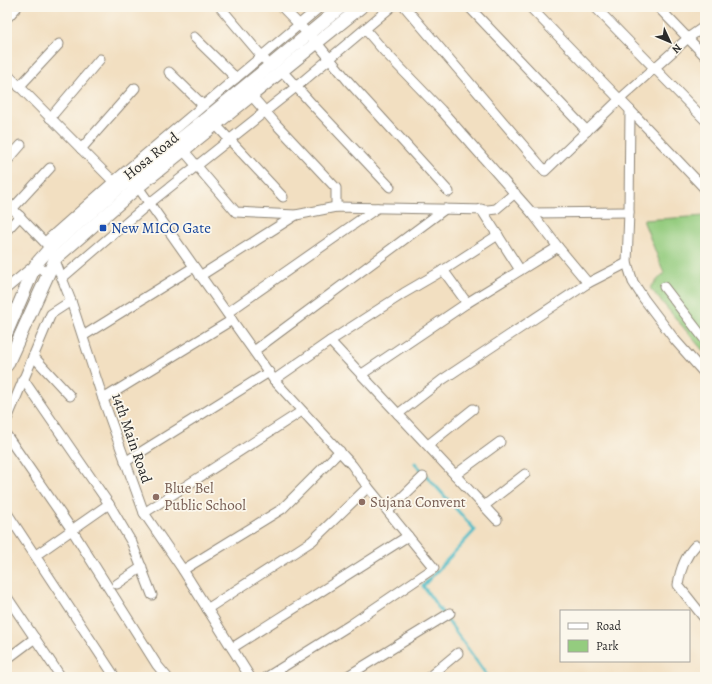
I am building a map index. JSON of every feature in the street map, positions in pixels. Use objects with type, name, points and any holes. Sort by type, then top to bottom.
[{"type":"main road","name":"Hosa Road","points":[[7,332],[36,264],[48,245],[116,184],[266,61],[308,34],[341,7]]},
{"type":"main road","name":"Hosa Road","points":[[7,365],[55,259],[138,187],[361,7]]},
{"type":"street","points":[[7,18],[17,7]]},
{"type":"street","points":[[220,7],[266,61]]},
{"type":"street","points":[[282,7],[317,43],[348,81],[449,192]]},
{"type":"street","points":[[7,74],[116,184],[203,105],[236,78],[266,61],[299,24],[320,7]]},
{"type":"street","points":[[62,278],[150,203],[296,87],[391,7]]},
{"type":"street","points":[[405,7],[545,171],[620,99],[688,38],[705,26]]},
{"type":"street","points":[[469,7],[587,131]]},
{"type":"street","points":[[530,7],[705,189]]},
{"type":"street","points":[[595,7],[705,120]]},
{"type":"street","points":[[658,7],[705,56]]},
{"type":"street","points":[[365,29],[441,110],[532,212],[558,247],[588,283]]},
{"type":"street","points":[[194,37],[236,78]]},
{"type":"street","points":[[19,87],[59,44]]},
{"type":"street","points":[[50,118],[100,59]]},
{"type":"street","points":[[282,71],[390,187]]},
{"type":"street","points":[[169,72],[203,105]]},
{"type":"street","points":[[81,149],[135,88]]},
{"type":"street","points":[[252,95],[265,112],[336,188],[336,207]]},
{"type":"street","points":[[630,110],[627,262],[633,282],[644,299],[675,340],[705,374]]},
{"type":"street","points":[[215,124],[283,197]]},
{"type":"street","points":[[7,161],[22,145]]},
{"type":"street","points":[[184,151],[236,212],[296,215],[336,207],[496,209],[515,193]]},
{"type":"street","points":[[10,206],[50,168]]},
{"type":"street","points":[[138,187],[274,380],[352,465],[434,568],[350,626],[266,677]]},
{"type":"street","name":"14th Main Road","points":[[10,206],[48,245],[55,259],[71,301],[103,399],[144,513],[183,570],[232,648],[247,676]]},
{"type":"street","points":[[103,399],[230,316],[377,208]]},
{"type":"street","points":[[254,351],[445,209]]},
{"type":"street","points":[[481,209],[520,270]]},
{"type":"street","points":[[532,212],[629,212]]},
{"type":"street","points":[[200,276],[296,215]]},
{"type":"street","points":[[7,230],[20,216]]},
{"type":"street","points":[[274,380],[330,340],[498,234]]},
{"type":"street","points":[[362,374],[467,303],[558,247]]},
{"type":"street","points":[[398,414],[442,380],[588,283],[627,262]]},
{"type":"street","points":[[7,288],[36,264],[48,275]]},
{"type":"street","points":[[83,336],[194,267]]},
{"type":"street","points":[[443,270],[467,303]]},
{"type":"street","points":[[664,287],[705,340]]},
{"type":"street","points":[[7,419],[50,314],[71,301]]},
{"type":"street","points":[[330,340],[497,520]]},
{"type":"street","points":[[33,356],[70,396]]},
{"type":"street","points":[[125,462],[269,372]]},
{"type":"street","points":[[23,379],[109,504],[132,543],[152,595]]},
{"type":"street","points":[[428,445],[473,409]]},
{"type":"street","points":[[144,513],[302,411]]},
{"type":"street","points":[[7,436],[72,530],[157,665],[167,677]]},
{"type":"street","points":[[455,475],[500,442]]},
{"type":"street","points":[[183,570],[282,509],[340,451]]},
{"type":"street","points":[[484,506],[525,474]]},
{"type":"street","points":[[388,511],[422,477]]},
{"type":"street","points":[[207,609],[312,542],[368,487]]},
{"type":"street","points":[[36,555],[109,504]]},
{"type":"street","points":[[7,513],[115,677]]},
{"type":"street","points":[[232,648],[408,536]]},
{"type":"street","points":[[696,545],[690,551],[680,570],[678,585],[705,619]]},
{"type":"street","points":[[118,584],[142,567]]},
{"type":"street","points":[[7,597],[35,638],[57,675]]},
{"type":"street","points":[[346,677],[450,613]]},
{"type":"street","points":[[7,659],[35,638]]},
{"type":"street","points":[[428,677],[458,653]]},
{"type":"green space","points":[[705,216],[705,353],[650,288],[664,273],[643,220]]},
{"type":"waterway","points":[[415,463],[475,530],[423,586],[488,677]]},
{"type":"place","name":"New MICO Gate","points":[[103,228]]},
{"type":"place","name":"Blue Bel Public School","points":[[156,497]]},
{"type":"place","name":"Sujana Convent","points":[[362,502]]}]
